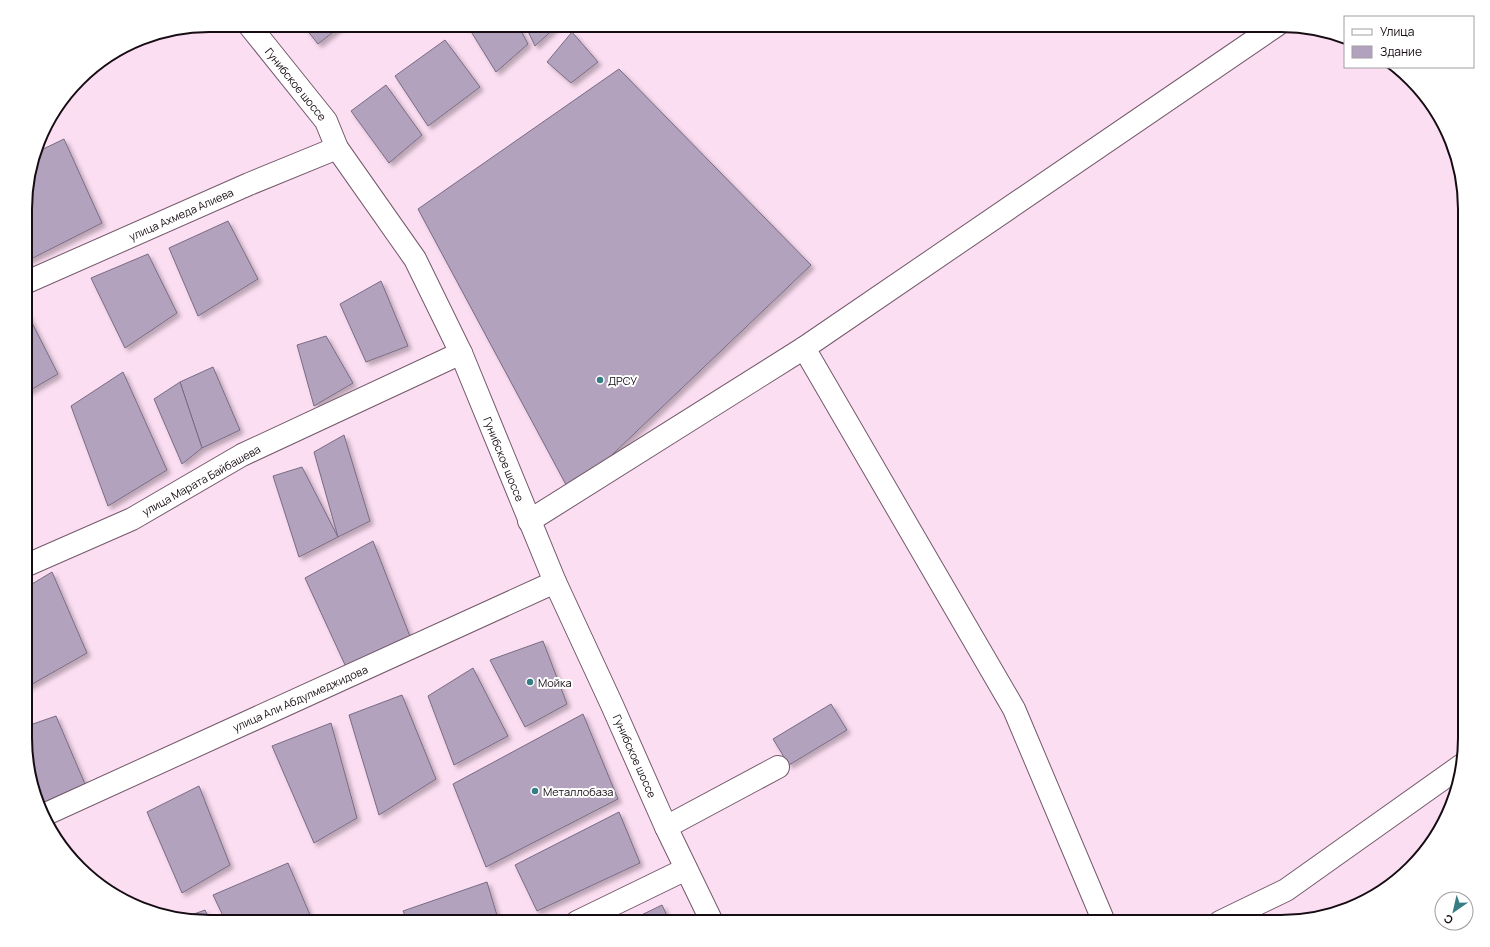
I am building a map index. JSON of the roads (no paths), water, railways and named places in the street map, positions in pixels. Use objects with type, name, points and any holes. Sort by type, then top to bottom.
[{"type":"street","name":"Гунибское шоссе","points":[[255,32],[326,121],[337,148],[415,259],[461,353],[555,582],[666,827],[709,915]]},
{"type":"street","points":[[529,521],[804,348],[1267,32]]},
{"type":"street","name":"улица Ахмеда Алиева","points":[[32,279],[242,187],[337,148]]},
{"type":"street","points":[[804,348],[1014,709],[1101,915]]},
{"type":"street","name":"улица Марата Байбашева","points":[[32,561],[132,519],[242,455],[461,353]]},
{"type":"street","name":"улица Али Абдулмеджидова","points":[[48,813],[555,582]]},
{"type":"street","points":[[666,827],[778,766]]},
{"type":"street","points":[[1234,915],[1286,890],[1455,770]]},
{"type":"street","points":[[591,915],[686,869]]},
{"type":"place","name":"ДРСУ","points":[[600,380]]},
{"type":"place","name":"Мойка","points":[[530,682]]},
{"type":"place","name":"Металлобаза","points":[[535,791]]}]
